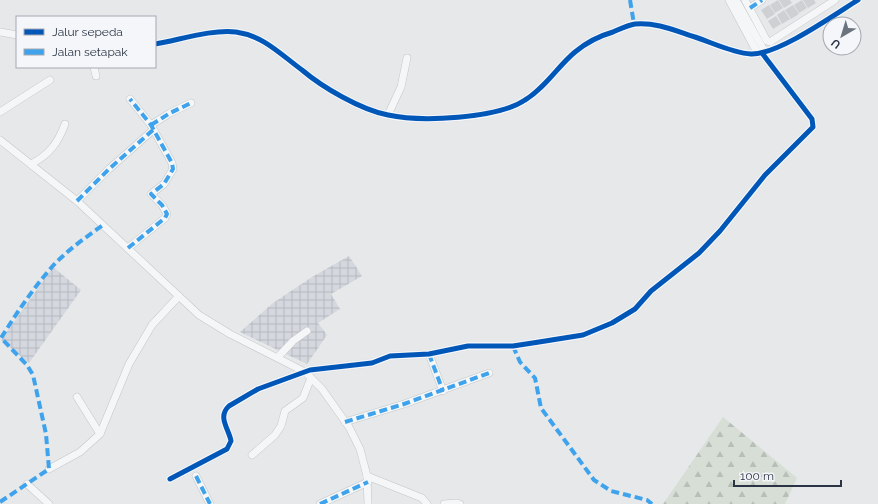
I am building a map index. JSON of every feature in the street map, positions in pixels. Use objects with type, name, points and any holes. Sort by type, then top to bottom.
[{"type":"street","points":[[170,479],[227,449],[232,441],[223,417],[225,410],[228,406],[258,389],[310,370],[372,363],[390,356],[429,354],[468,346],[514,346],[583,335],[635,309],[651,291],[699,253],[720,231],[765,175],[813,127],[812,119],[761,53],[729,0]]},
{"type":"street","points":[[736,0],[761,53]]},
{"type":"street","points":[[745,0],[767,41],[770,42],[835,0]]},
{"type":"street","points":[[750,8],[762,0]]},
{"type":"street","points":[[156,44],[218,32],[248,34],[260,38],[271,45],[319,84],[348,99],[388,115],[449,118],[471,116],[508,108],[524,101],[536,92],[575,52],[593,39],[634,24],[648,24],[665,27],[732,50],[750,54],[761,53],[782,45],[858,0]]},
{"type":"street","points":[[0,32],[16,34]]},
{"type":"street","points":[[388,115],[401,87],[406,58]]},
{"type":"street","points":[[94,68],[96,76]]},
{"type":"street","points":[[0,112],[50,80]]},
{"type":"street","points":[[128,248],[160,222],[167,214],[162,205],[150,194],[164,184],[173,166],[152,128],[130,99]]},
{"type":"street","points":[[77,201],[170,112],[191,103]]},
{"type":"street","points":[[31,164],[51,150],[61,136],[65,124]]},
{"type":"street","points":[[0,140],[77,201],[200,315],[214,325],[305,372],[322,389],[345,422],[360,449],[368,479],[368,504]]},
{"type":"street","points":[[49,469],[80,452],[100,434],[129,364],[152,325],[179,296]]},
{"type":"street","points":[[278,357],[293,341],[307,331]]},
{"type":"street","points":[[429,354],[443,391]]},
{"type":"street","points":[[345,422],[443,391],[489,373]]},
{"type":"street","points":[[252,455],[270,440],[278,430],[285,411],[303,398],[311,378]]},
{"type":"street","points":[[77,397],[100,434]]},
{"type":"street","points":[[196,476],[210,504]]},
{"type":"street","points":[[320,504],[368,479],[422,498],[427,504]]},
{"type":"street","points":[[27,484],[49,504]]},
{"type":"street","points":[[444,504],[460,504]]},
{"type":"shaded area","points":[[349,256],[362,276],[331,294],[340,309],[318,323],[327,335],[307,364],[240,332],[273,303],[312,277]]},
{"type":"shaded area","points":[[53,267],[81,290],[29,363],[1,340]]},
{"type":"green space","points":[[723,417],[797,478],[785,504],[663,504]]},
{"type":"building","points":[[778,0],[783,8],[775,13],[770,5]]},
{"type":"building","points":[[779,0],[790,0],[792,3],[784,8]]},
{"type":"building","points":[[802,0],[807,8],[799,13],[794,5]]},
{"type":"building","points":[[803,0],[814,0],[816,3],[808,8]]},
{"type":"building","points":[[769,5],[775,14],[767,19],[761,10]]},
{"type":"building","points":[[793,5],[799,14],[791,19],[785,10]]},
{"type":"building","points":[[784,10],[790,19],[782,24],[777,15]]},
{"type":"building","points":[[776,16],[781,24],[773,29],[768,21]]},
{"type":"marked path","points":[[630,0],[634,24]]},
{"type":"marked path","points":[[750,8],[762,0]]},
{"type":"marked path","points":[[128,248],[165,218],[167,214],[162,205],[151,194],[164,184],[173,169],[172,163],[151,125],[130,99]]},
{"type":"marked path","points":[[151,125],[170,113],[191,103]]},
{"type":"marked path","points":[[77,201],[109,169],[153,130]]},
{"type":"marked path","points":[[0,502],[49,469],[46,434],[33,375],[27,365],[1,338],[24,302],[51,268],[69,250],[103,225]]},
{"type":"marked path","points":[[513,346],[520,362],[535,378],[541,408],[594,480],[611,491],[647,500],[652,504]]},
{"type":"marked path","points":[[429,354],[443,391]]},
{"type":"marked path","points":[[345,422],[404,404],[489,373]]},
{"type":"marked path","points":[[196,476],[210,504]]},
{"type":"marked path","points":[[320,504],[368,482]]},
{"type":"cycle path","points":[[156,44],[217,32],[227,31],[246,34],[271,46],[310,77],[342,97],[366,108],[388,115],[402,117],[458,117],[496,111],[525,100],[539,89],[580,48],[598,37],[630,25],[651,24],[681,32],[730,50],[751,54],[762,53],[776,48],[806,33],[858,0]]},
{"type":"cycle path","points":[[170,479],[227,449],[231,441],[224,419],[226,410],[229,406],[258,389],[310,370],[372,363],[390,356],[429,354],[468,346],[513,346],[583,335],[612,323],[635,309],[651,291],[699,253],[720,231],[765,175],[813,127],[812,119],[762,53]]}]
